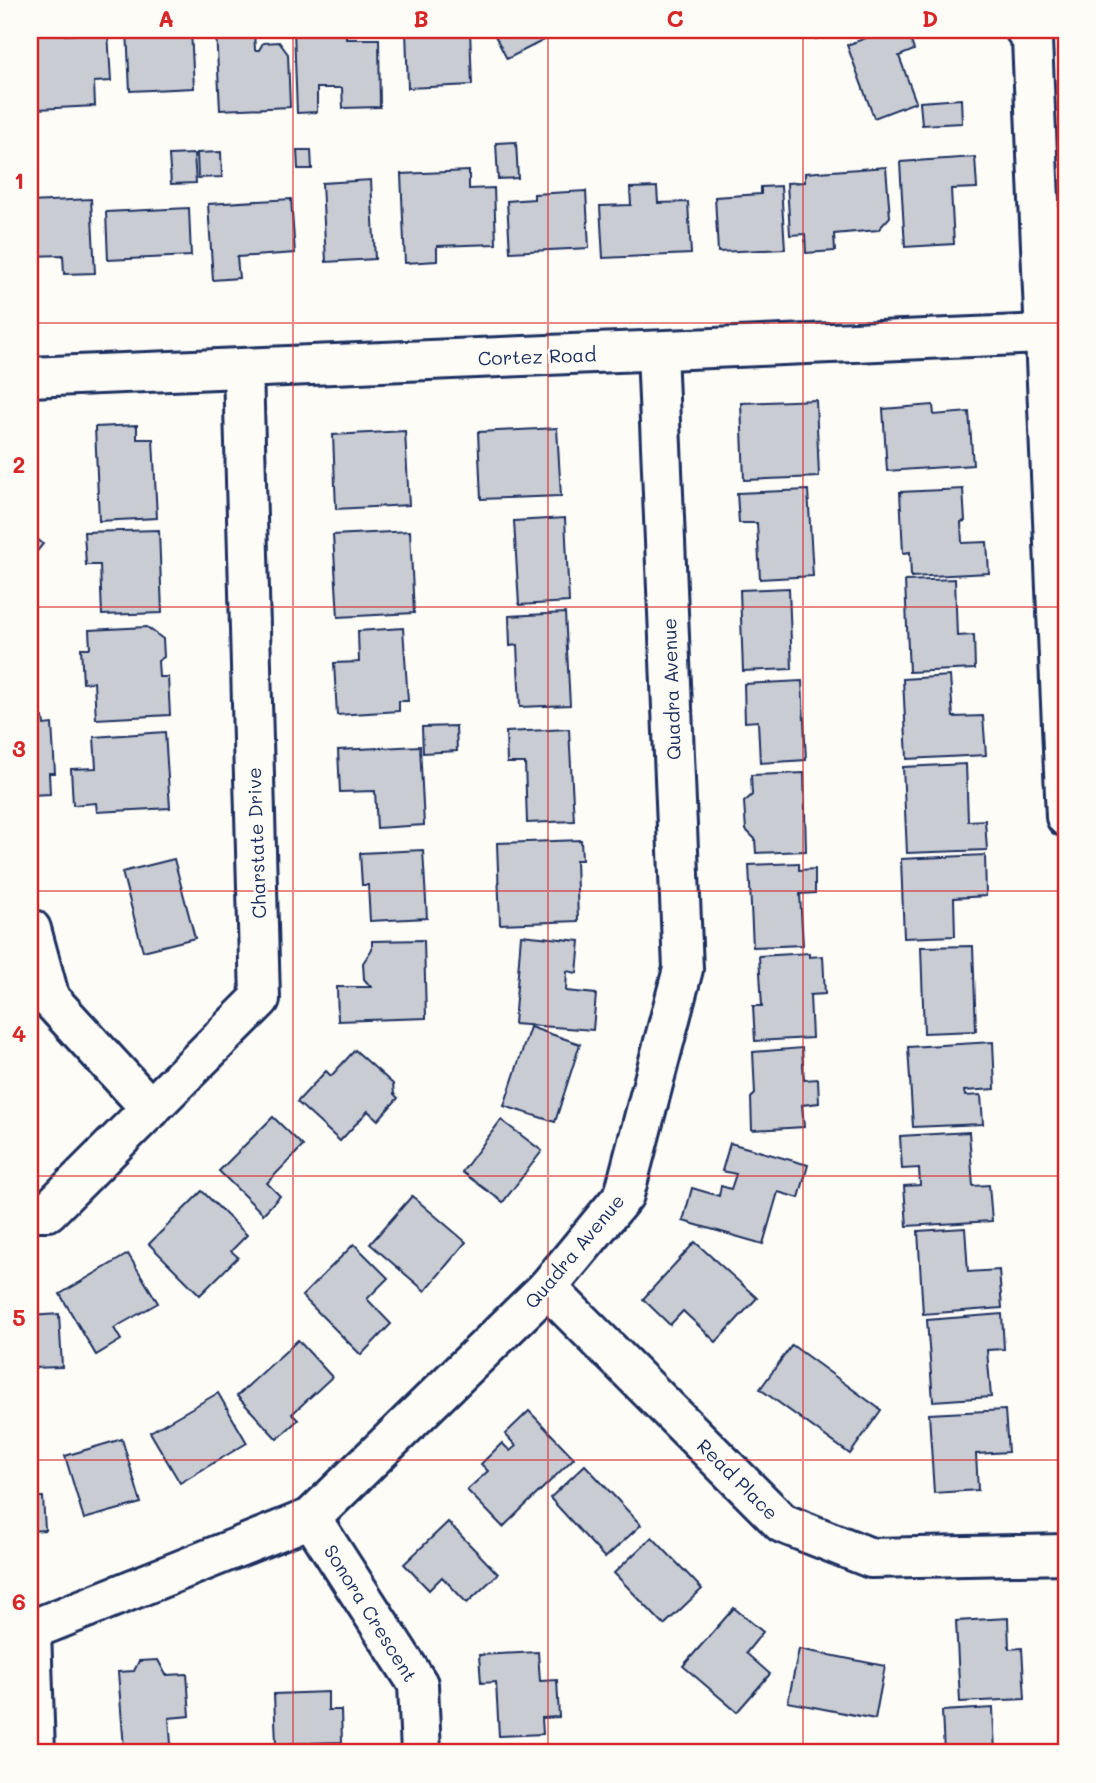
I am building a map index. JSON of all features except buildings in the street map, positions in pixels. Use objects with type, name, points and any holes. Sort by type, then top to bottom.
[{"type":"street","points":[[1025,30],[1032,40],[1056,334],[1066,817]]},
{"type":"street","name":"Cortez Road","points":[[30,377],[1056,334]]},
{"type":"street","name":"Quadra Avenue","points":[[36,1753],[31,1630],[311,1518],[547,1288],[625,1195],[683,969],[657,351]]},
{"type":"street","name":"Charstate Drive","points":[[30,1211],[48,1211],[260,999],[243,369]]},
{"type":"street","points":[[32,929],[50,999],[151,1109]]},
{"type":"street","name":"Read Place","points":[[547,1288],[782,1523],[871,1558],[1066,1555]]},
{"type":"street","name":"Sonora Crescent","points":[[311,1518],[418,1684],[421,1753]]}]
